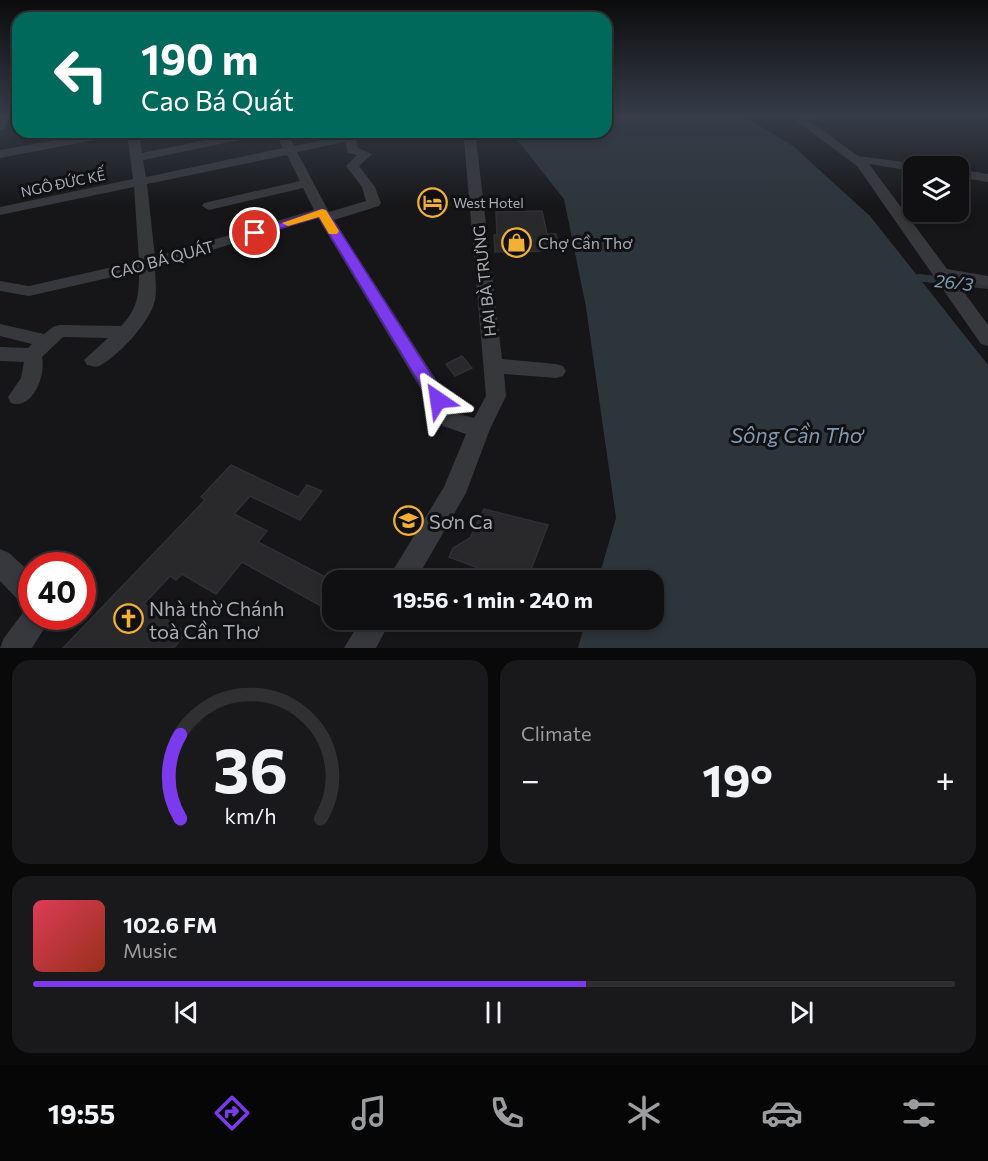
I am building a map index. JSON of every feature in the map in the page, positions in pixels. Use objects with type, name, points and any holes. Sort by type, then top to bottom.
[{"type":"street","points":[[0,154],[42,146]]},
{"type":"street","points":[[94,360],[125,332],[141,313],[146,301],[147,264],[141,183],[135,146]]},
{"type":"street","points":[[136,158],[193,146]]},
{"type":"street","points":[[290,146],[323,215],[450,420],[479,429]]},
{"type":"street","name":"NGÔ ĐỨC KẾ","points":[[0,211],[141,183],[303,146]]},
{"type":"street","name":"CAO BÁ QUÁT","points":[[3,289],[29,291],[147,264],[323,215],[375,203],[368,187],[352,166],[366,154],[352,150],[351,146]]},
{"type":"street","name":"HAI BÀ TRƯNG","points":[[407,570],[454,493],[479,429],[496,396],[471,146]]},
{"type":"street","points":[[838,146],[857,159],[884,192],[988,339]]},
{"type":"street","points":[[857,159],[903,165]]},
{"type":"street","points":[[969,175],[988,178]]},
{"type":"street","points":[[209,206],[308,183]]},
{"type":"street","points":[[942,275],[988,281]]},
{"type":"street","points":[[0,330],[39,348]]},
{"type":"street","points":[[3,354],[39,348],[59,331],[125,332]]},
{"type":"street","points":[[18,397],[31,381],[39,348]]},
{"type":"street","points":[[493,366],[556,371]]},
{"type":"street","points":[[0,562],[18,580]]},
{"type":"street","points":[[14,648],[28,630]]},
{"type":"street","points":[[359,648],[371,630]]},
{"type":"water","name":"Sông Cần Thơ","points":[[522,146],[793,146],[870,216],[988,365],[988,648],[578,648],[583,630],[664,630],[664,570],[601,570],[616,518],[586,307],[564,199]]},
{"type":"building","points":[[542,211],[547,234],[556,234],[560,251],[495,252],[496,212]]},
{"type":"building","points":[[462,356],[472,368],[455,376],[446,364]]},
{"type":"building","points":[[231,465],[298,497],[307,485],[322,491],[300,520],[250,496],[234,514],[267,531],[258,542],[322,575],[321,606],[242,562],[216,594],[182,574],[176,580],[170,576],[144,604],[186,633],[174,648],[63,648],[80,630],[96,630],[96,614],[205,500],[201,497]]},
{"type":"building","points":[[484,509],[548,525],[531,570],[483,570],[449,557],[453,548],[470,538]]},
{"type":"waterway","name":"26/3","points":[[919,278],[988,285]]},
{"type":"slow traffic","points":[[288,223],[322,212],[333,231]]},
{"type":"place","name":"West Hotel","points":[[432,202]]},
{"type":"place","name":"Chợ Cần Thơ","points":[[517,242]]},
{"type":"place","name":"Sơn Ca","points":[[408,521]]},
{"type":"place","name":"Nhà thờ Chánh toà Cần Thơ","points":[[128,619]]},
{"type":"route","points":[[255,233],[322,212],[438,400]]}]
